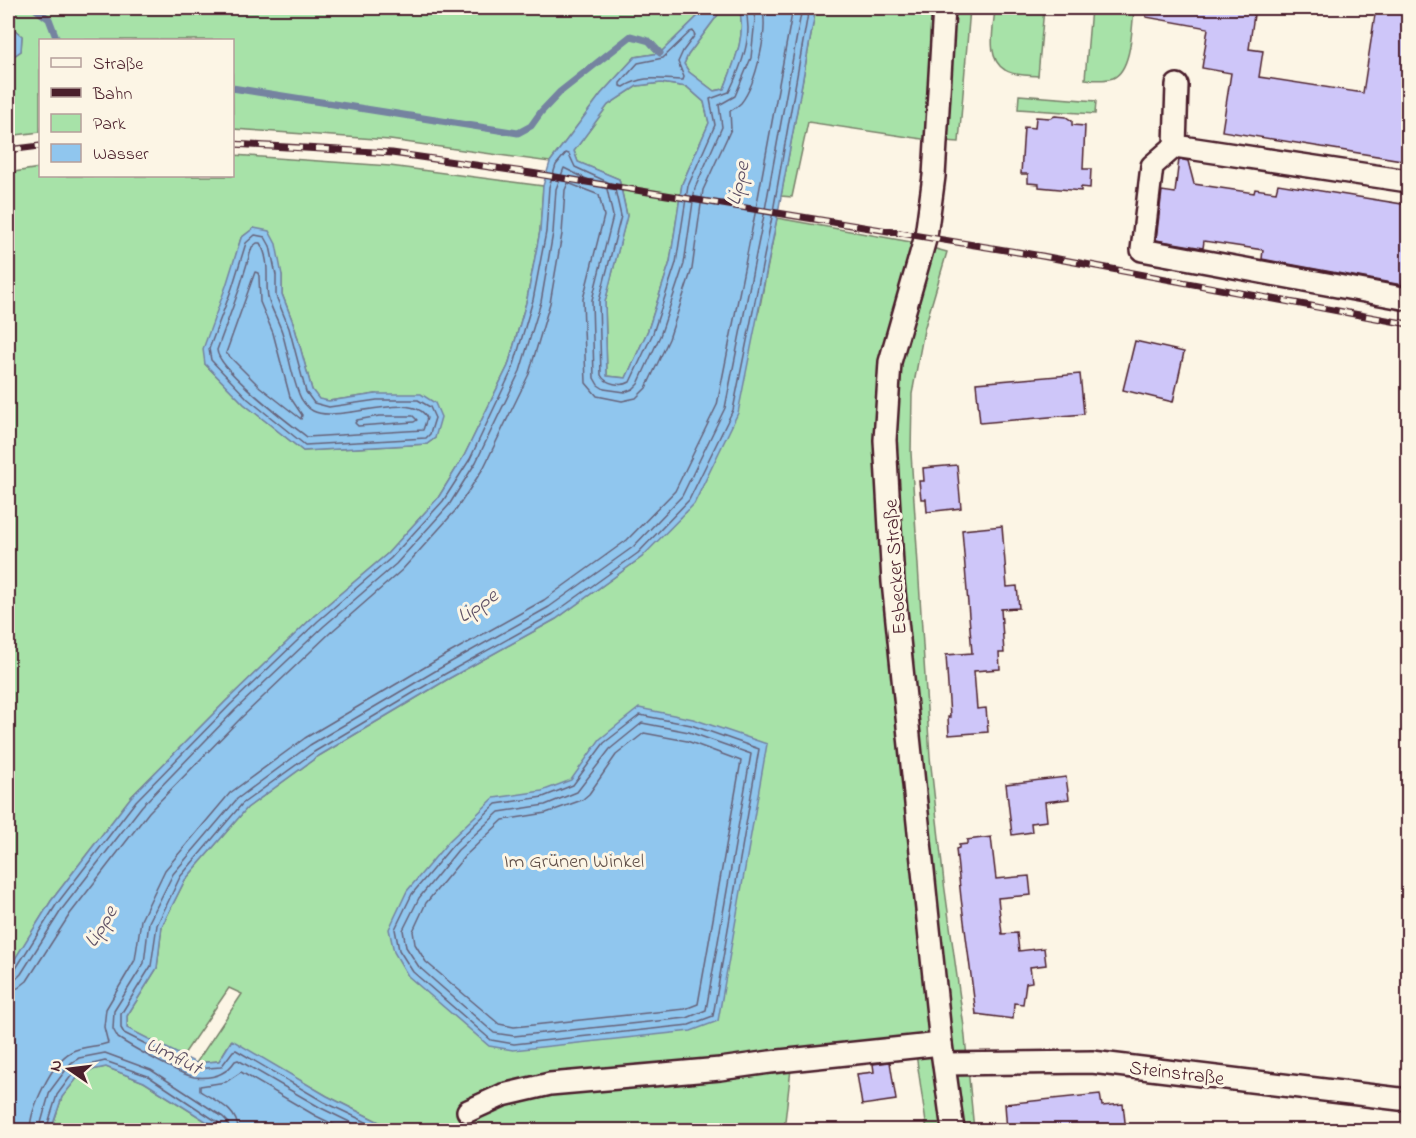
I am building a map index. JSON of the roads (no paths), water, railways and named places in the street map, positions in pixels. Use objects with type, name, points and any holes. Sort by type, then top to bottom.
[{"type":"street","name":"Esbecker Straße","points":[[944,8],[934,176],[929,216],[923,247],[890,362],[885,440],[893,582],[952,1131]]},
{"type":"street","points":[[1178,85],[1175,146],[1152,166],[1142,250],[1408,299]]},
{"type":"street","points":[[1175,146],[1408,181]]},
{"type":"street","name":"Steinstraße","points":[[468,1111],[503,1095],[550,1084],[720,1069],[770,1062],[942,1054],[1092,1062],[1408,1100]]},
{"type":"water","points":[[703,8],[723,8],[688,55],[684,64],[689,72],[714,91],[724,89],[735,59],[741,28],[739,8],[816,8],[738,413],[694,504],[642,557],[556,619],[448,679],[317,757],[247,808],[185,880],[162,926],[157,968],[127,1016],[127,1028],[196,1063],[219,1061],[232,1040],[327,1096],[395,1130],[220,1130],[144,1082],[106,1067],[82,1072],[62,1097],[51,1130],[8,1130],[8,970],[51,901],[131,797],[314,616],[387,554],[438,498],[464,456],[508,366],[527,299],[540,231],[543,186],[550,162],[601,94],[635,57],[660,53],[700,14]],"holes":[[[661,83],[687,87],[704,102],[709,123],[682,184],[670,262],[648,330],[626,378],[607,376],[605,302],[627,216],[619,179],[578,162],[574,151],[608,105],[637,86]]]},
{"type":"water","points":[[8,24],[22,36],[21,51],[8,60]]},
{"type":"water","points":[[254,228],[269,231],[276,244],[282,275],[282,294],[294,325],[312,390],[319,399],[329,401],[376,394],[421,394],[435,403],[441,417],[435,438],[427,444],[303,451],[244,404],[205,364],[203,349],[241,238]]},
{"type":"water","points":[[639,708],[693,719],[767,744],[718,1021],[691,1031],[513,1050],[489,1046],[408,976],[394,952],[389,929],[407,891],[449,841],[494,798],[542,791],[571,780],[600,739]]},
{"type":"waterway","points":[[34,8],[49,19],[57,39]]},
{"type":"waterway","points":[[234,88],[518,133],[531,126],[560,92],[631,36],[649,41],[660,53]]},
{"type":"railway","points":[[234,144],[392,153],[531,173],[1042,256],[1408,324]]},
{"type":"railway","points":[[8,150],[39,146]]},
{"type":"water label","name":"Lippe","points":[[737,183]]},
{"type":"water label","name":"Lippe","points":[[477,605]]},
{"type":"water label","name":"Lippe","points":[[100,926]]},
{"type":"water label","name":"Umflut","points":[[174,1055]]},
{"type":"park label","name":"Im Grünen Winkel","points":[[574,860]]}]
